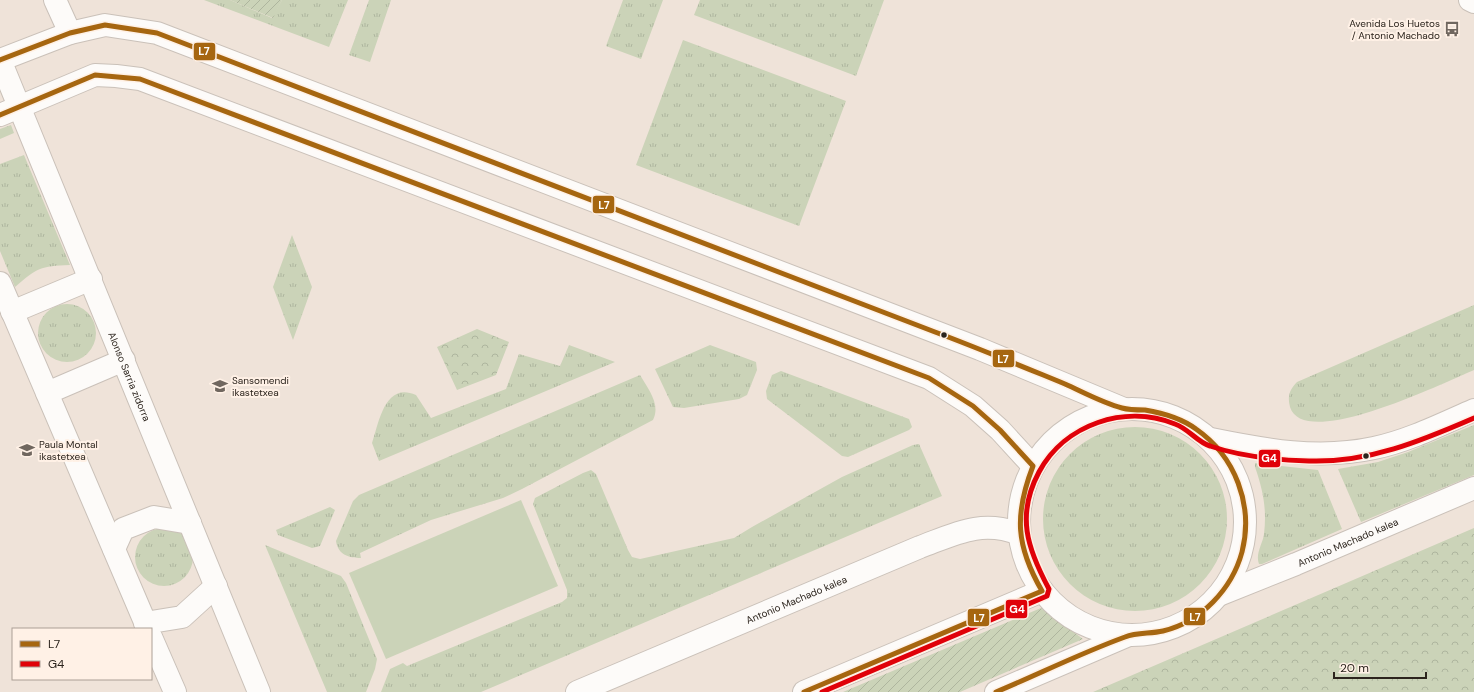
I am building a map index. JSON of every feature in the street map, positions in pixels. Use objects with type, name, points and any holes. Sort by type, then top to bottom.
[{"type":"street","points":[[55,0],[70,33]]},
{"type":"street","points":[[1470,0],[1474,2]]},
{"type":"street","points":[[0,60],[70,33],[105,25],[157,33],[973,346],[1124,409]]},
{"type":"street","name":"Alonso Sarria zidorra","points":[[0,60],[10,111],[91,279],[259,692]]},
{"type":"street","points":[[10,111],[95,75],[140,79],[929,378],[973,406],[1000,430],[1033,466]]},
{"type":"street","points":[[12,312],[91,279]]},
{"type":"street","points":[[0,283],[147,628]]},
{"type":"street","points":[[47,393],[124,360]]},
{"type":"street","points":[[1124,409],[1147,409],[1170,415],[1192,425],[1211,439],[1232,466],[1244,498],[1246,532],[1238,564],[1221,594],[1202,612],[1180,625],[1155,633],[1129,635],[1096,629],[1066,614],[1042,591],[1031,574],[1023,555],[1019,534],[1019,511],[1022,496],[1033,466],[1050,444],[1071,426],[1096,414],[1124,409]]},
{"type":"street","points":[[1211,439],[1264,450],[1310,454],[1354,452],[1376,448],[1419,433],[1474,410]]},
{"type":"street","name":"Antonio Machado kalea","points":[[1221,594],[1296,564],[1474,488]]},
{"type":"street","points":[[114,549],[123,529],[154,517],[190,523]]},
{"type":"street","name":"Antonio Machado kalea","points":[[577,692],[913,550],[962,531],[980,527],[994,527],[1019,534]]},
{"type":"street","points":[[152,628],[182,617],[216,586]]},
{"type":"street","points":[[804,692],[1042,591]]},
{"type":"street","points":[[996,692],[1129,635]]},
{"type":"street","points":[[152,639],[175,692]]},
{"type":"green space","points":[[204,0],[230,0],[272,18],[282,0],[348,0],[329,47]]},
{"type":"green space","points":[[230,0],[282,0],[273,18]]},
{"type":"green space","points":[[369,0],[391,0],[370,62],[349,55]]},
{"type":"green space","points":[[623,0],[663,0],[641,59],[606,46]]},
{"type":"green space","points":[[700,0],[884,0],[856,76],[694,15]]},
{"type":"green space","points":[[683,40],[846,101],[799,226],[636,165]]},
{"type":"green space","points":[[11,125],[14,133],[0,139],[0,129]]},
{"type":"green space","points":[[24,155],[70,265],[52,266],[40,269],[15,287],[0,251],[0,164]]},
{"type":"green space","points":[[292,235],[312,287],[293,340],[273,287]]},
{"type":"green space","points":[[61,304],[73,304],[88,312],[96,327],[96,339],[88,354],[73,362],[61,362],[46,354],[38,339],[38,327],[46,312]]},
{"type":"green space","points":[[1474,305],[1474,370],[1436,387],[1377,410],[1347,418],[1321,422],[1301,419],[1290,407],[1290,393],[1297,382]]},
{"type":"green space","points":[[477,329],[509,342],[496,375],[457,390],[437,347]]},
{"type":"green space","points":[[569,345],[615,362],[379,461],[372,443],[381,415],[390,398],[405,392],[416,395],[431,418],[506,389],[519,354],[560,366]]},
{"type":"green space","points":[[710,345],[756,362],[757,370],[747,395],[739,399],[684,408],[673,407],[655,369]]},
{"type":"green space","points":[[781,371],[909,419],[912,427],[909,430],[848,457],[842,456],[767,399],[766,391],[772,375]]},
{"type":"green space","points":[[640,375],[655,402],[655,414],[653,420],[503,498],[431,520],[360,553],[361,558],[345,555],[339,550],[336,541],[353,501],[359,495]]},
{"type":"green space","points":[[1474,425],[1474,475],[1361,522],[1338,469],[1378,462],[1408,452]]},
{"type":"green space","points":[[1126,427],[1144,427],[1170,434],[1186,442],[1200,454],[1212,468],[1220,484],[1227,510],[1227,528],[1220,554],[1212,570],[1200,584],[1186,596],[1162,607],[1144,611],[1126,611],[1108,607],[1084,596],[1070,584],[1058,570],[1047,546],[1043,528],[1043,510],[1047,492],[1058,468],[1070,454],[1084,442],[1108,431]]},
{"type":"green space","points":[[919,444],[942,496],[481,692],[381,692],[390,669],[403,663],[407,666],[562,602],[567,598],[567,590],[533,504],[535,498],[583,473],[591,470],[596,474],[628,550],[632,557],[640,559],[734,538],[842,477],[913,445]]},
{"type":"green space","points":[[1255,463],[1318,470],[1342,529],[1259,564],[1258,556],[1264,534],[1265,508]]},
{"type":"green space","points":[[521,500],[558,586],[386,659],[349,573]]},
{"type":"green space","points":[[330,507],[335,510],[320,546],[312,548],[278,535],[276,530]]},
{"type":"green space","points":[[158,528],[170,528],[185,536],[193,551],[193,563],[185,578],[170,586],[158,586],[143,578],[135,563],[135,551],[143,536]]},
{"type":"green space","points":[[1474,528],[1474,692],[1093,692]]},
{"type":"green space","points":[[265,545],[341,576],[346,583],[377,659],[375,669],[366,692],[327,692]]},
{"type":"green space","points":[[1041,608],[1083,639],[960,692],[843,692]]},
{"type":"transit line","name":"L7","points":[[0,60],[70,33],[105,25],[157,33],[967,344],[1115,406],[1125,409],[1145,410],[1165,414],[1178,419],[1196,429],[1210,440],[1231,467],[1243,500],[1245,517],[1245,534],[1242,552],[1231,579],[1223,591],[1202,612],[1177,627],[1163,631],[1134,634],[1125,637],[996,692]]},
{"type":"transit line","name":"L7","points":[[0,115],[95,75],[140,79],[929,378],[973,406],[1000,430],[1033,466],[1023,500],[1021,530],[1027,559],[1033,575],[1042,591],[804,692]]},
{"type":"transit line","name":"G4","points":[[822,692],[1047,596],[1049,589],[1035,559],[1027,531],[1026,517],[1032,488],[1039,472],[1050,455],[1064,441],[1080,430],[1098,422],[1136,416],[1156,418],[1180,426],[1205,444],[1234,453],[1284,460],[1331,461],[1394,449],[1434,435],[1474,418]]},
{"type":"place","name":"Avenida Los Huetos / Antonio Machado","points":[[1452,29]]},
{"type":"place","name":"Sansomendi ikastetxea","points":[[220,386]]},
{"type":"place","name":"Paula Montal ikastetxea","points":[[27,450]]}]
